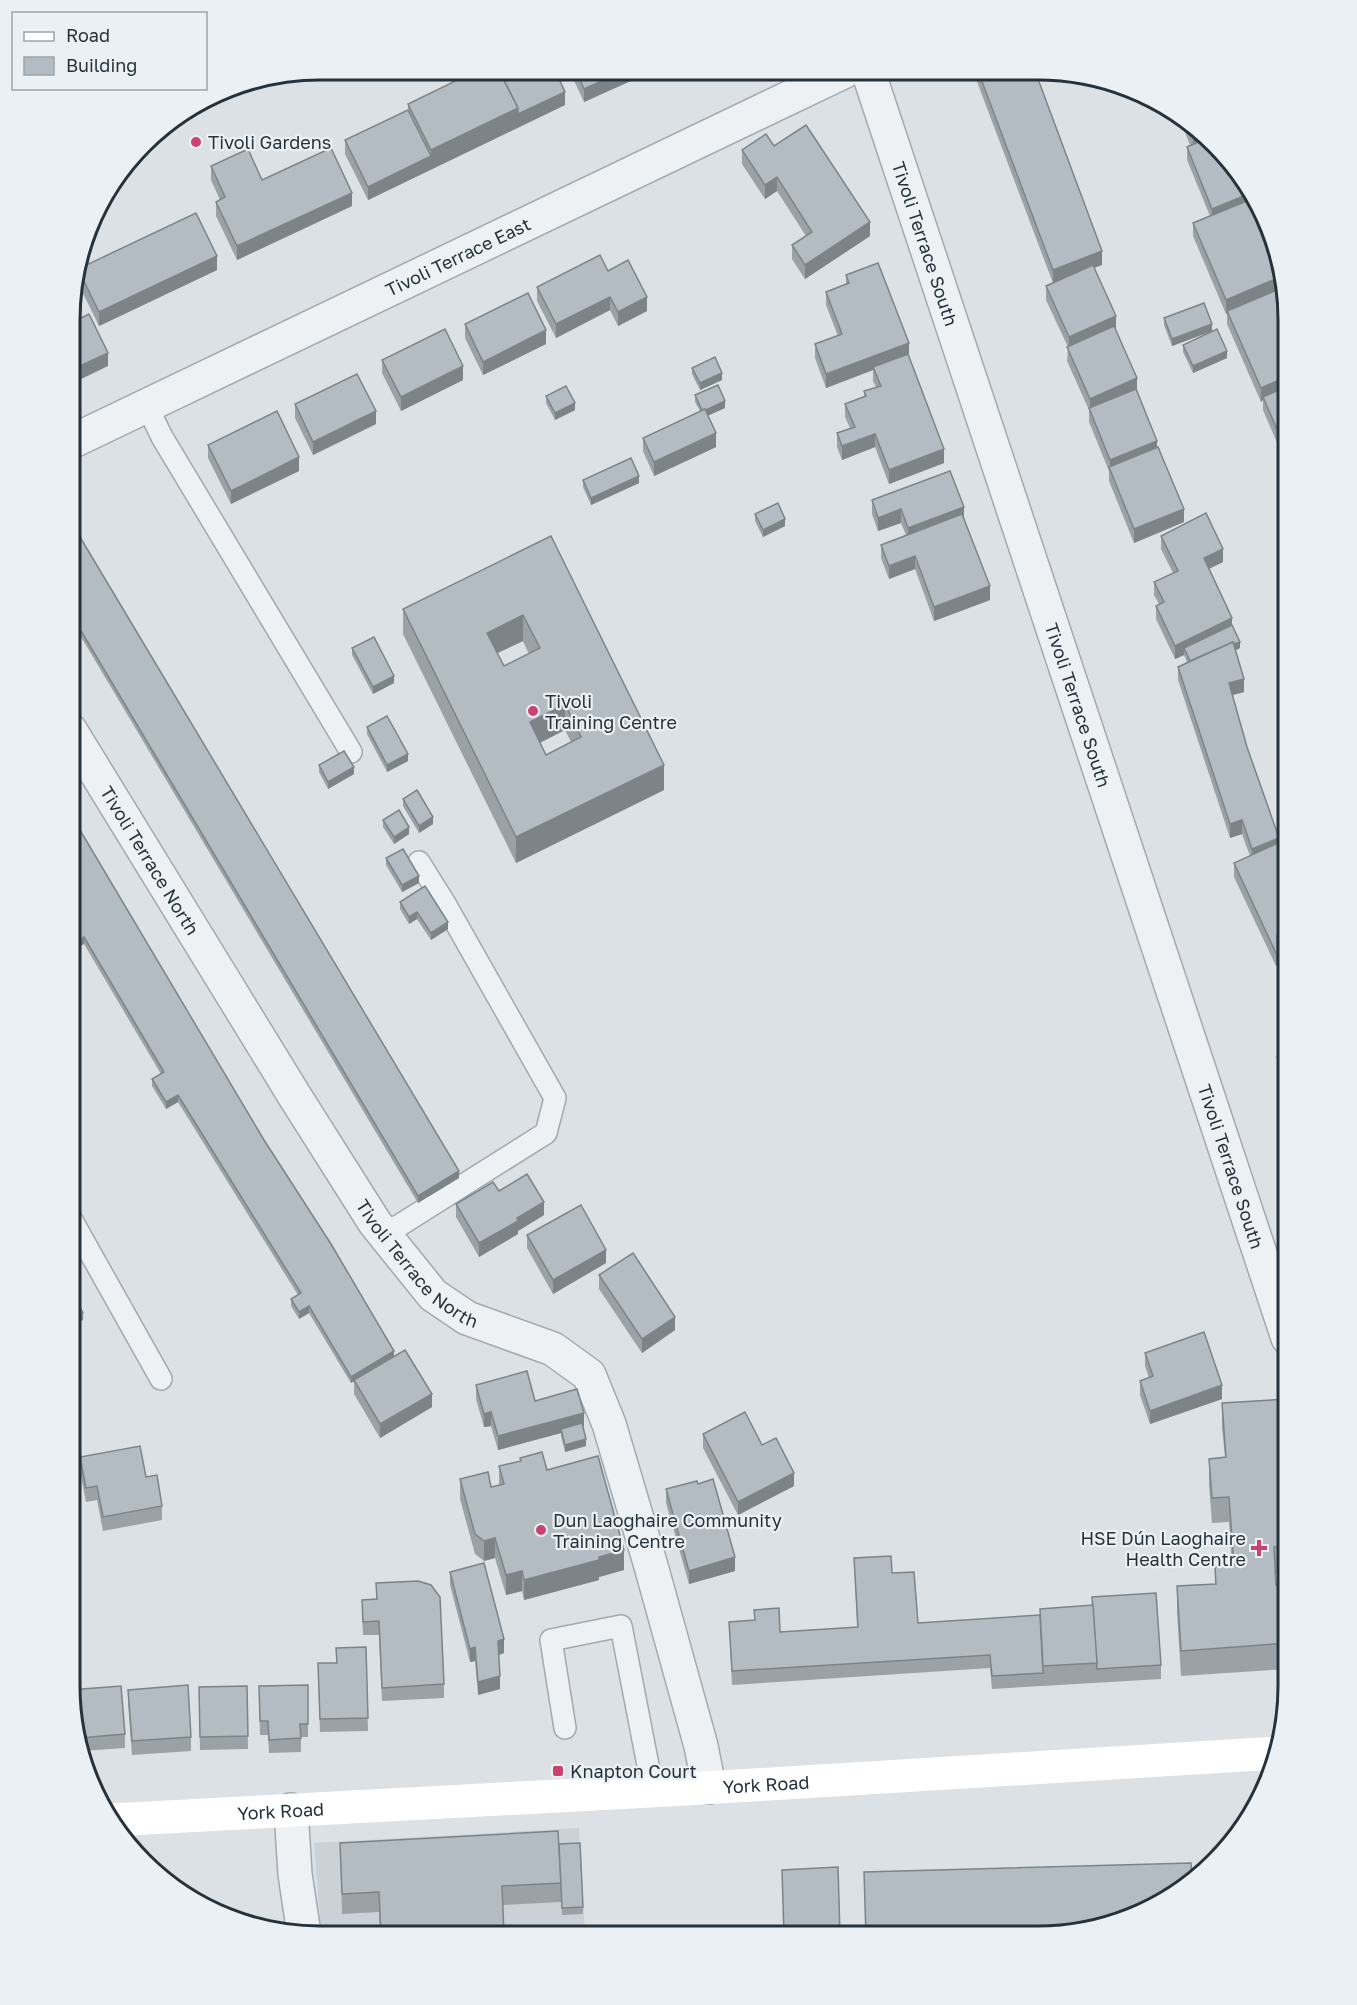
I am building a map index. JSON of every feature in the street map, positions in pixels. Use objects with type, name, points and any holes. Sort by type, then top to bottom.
[{"type":"main road","name":"York Road","points":[[120,1819],[653,1791],[1268,1754]]},
{"type":"street","name":"Tivoli Terrace East","points":[[80,438],[824,80]]},
{"type":"street","name":"Tivoli Terrace South","points":[[871,80],[1278,1308]]},
{"type":"street","name":"Tivoli Terrace North","points":[[80,746],[294,1095],[384,1233],[433,1295],[467,1318],[553,1349],[589,1375],[609,1424],[642,1534],[701,1746],[709,1787]]},
{"type":"street","points":[[291,1810],[295,1874],[303,1925]]},
{"type":"lane","points":[[147,406],[162,437],[351,752]]},
{"type":"lane","points":[[384,1233],[400,1226],[546,1133],[555,1098],[419,862]]},
{"type":"lane","points":[[80,1235],[161,1380]]},
{"type":"lane","points":[[565,1728],[550,1640],[621,1626],[653,1791]]},
{"type":"shaded area","points":[[579,1828],[584,1926],[321,1926],[314,1843]]},
{"type":"building","points":[[457,80],[504,80],[518,108],[431,150],[408,104]]},
{"type":"building","points":[[504,80],[560,80],[565,92],[518,114],[518,108]]},
{"type":"building","points":[[580,80],[604,80],[584,89]]},
{"type":"building","points":[[981,80],[1038,80],[1102,251],[1053,270]]},
{"type":"building","points":[[408,110],[431,156],[368,187],[345,140]]},
{"type":"building","points":[[806,125],[870,222],[805,265],[792,245],[812,232],[777,177],[765,185],[742,150],[766,134],[774,146]]},
{"type":"building","points":[[1199,142],[1228,173],[1243,196],[1212,209],[1187,147]]},
{"type":"building","points":[[331,148],[352,193],[237,246],[216,202],[225,197],[211,166],[248,149],[262,180]]},
{"type":"building","points":[[1246,201],[1265,242],[1274,280],[1226,300],[1193,223]]},
{"type":"building","points":[[196,213],[217,256],[99,312],[83,279],[86,265]]},
{"type":"building","points":[[600,255],[608,271],[628,260],[647,297],[618,312],[610,297],[556,324],[537,287]]},
{"type":"building","points":[[878,263],[909,343],[826,374],[815,344],[842,334],[826,292],[849,283],[846,275]]},
{"type":"building","points":[[1093,265],[1116,316],[1069,337],[1046,286]]},
{"type":"building","points":[[1275,291],[1278,319],[1278,380],[1261,388],[1227,311]]},
{"type":"building","points":[[528,293],[546,330],[483,362],[465,324]]},
{"type":"building","points":[[1204,303],[1212,324],[1172,339],[1164,318]]},
{"type":"building","points":[[89,314],[108,353],[80,366],[80,319]]},
{"type":"building","points":[[1114,326],[1137,378],[1090,399],[1067,347]]},
{"type":"building","points":[[445,329],[463,366],[401,397],[382,360]]},
{"type":"building","points":[[1217,329],[1227,351],[1193,366],[1183,345]]},
{"type":"building","points":[[908,354],[944,449],[889,470],[875,434],[842,446],[837,433],[855,427],[845,404],[866,396],[864,391],[881,386],[873,367]]},
{"type":"building","points":[[715,357],[722,373],[700,383],[692,368]]},
{"type":"building","points":[[357,374],[376,411],[313,442],[295,404]]},
{"type":"building","points":[[718,385],[725,401],[702,410],[695,395]]},
{"type":"building","points":[[566,386],[575,403],[555,413],[546,396]]},
{"type":"building","points":[[1136,389],[1157,441],[1110,460],[1089,408]]},
{"type":"building","points":[[1278,390],[1278,432],[1263,397]]},
{"type":"building","points":[[705,409],[716,433],[654,462],[643,438]]},
{"type":"building","points":[[277,411],[299,457],[231,491],[208,445]]},
{"type":"building","points":[[1158,447],[1184,509],[1134,529],[1109,467]]},
{"type":"building","points":[[631,458],[639,476],[591,498],[583,480]]},
{"type":"building","points":[[950,471],[964,507],[908,528],[901,509],[878,518],[872,500]]},
{"type":"building","points":[[778,503],[785,519],[763,530],[755,514]]},
{"type":"building","points":[[1206,513],[1223,549],[1204,558],[1232,618],[1175,646],[1156,606],[1164,602],[1154,582],[1178,571],[1161,536]]},
{"type":"building","points":[[962,514],[990,586],[934,607],[915,556],[889,566],[881,545]]},
{"type":"building","name":"Tivoli Training Centre","points":[[551,536],[664,765],[516,837],[403,609]],"holes":[[[523,615],[540,648],[504,666],[487,633]],[[565,704],[581,737],[546,755],[530,722]]]},
{"type":"building","points":[[80,537],[459,1171],[418,1196],[80,629]]},
{"type":"building","points":[[1232,625],[1240,642],[1234,644],[1233,642],[1190,661],[1184,648]]},
{"type":"building","points":[[374,637],[394,676],[373,687],[352,648]]},
{"type":"building","points":[[1233,642],[1244,679],[1229,683],[1247,747],[1278,838],[1252,849],[1242,820],[1230,824],[1178,667]]},
{"type":"building","points":[[387,716],[408,754],[387,765],[367,727]]},
{"type":"building","points":[[344,751],[354,767],[328,782],[319,765]]},
{"type":"building","points":[[417,790],[433,817],[419,826],[403,799]]},
{"type":"building","points":[[399,810],[409,827],[394,837],[383,820]]},
{"type":"building","points":[[80,830],[264,1140],[331,1244],[394,1351],[351,1377],[309,1306],[299,1312],[291,1299],[301,1293],[178,1095],[166,1102],[152,1079],[164,1072],[84,937],[80,939]]},
{"type":"building","points":[[1278,843],[1276,953],[1234,863]]},
{"type":"building","points":[[403,849],[419,876],[402,885],[386,858]]},
{"type":"building","points":[[425,886],[448,922],[431,933],[417,912],[409,917],[400,902]]},
{"type":"building","points":[[527,1174],[544,1202],[517,1218],[518,1221],[479,1243],[456,1204],[493,1182],[499,1191]]},
{"type":"building","points":[[581,1205],[606,1250],[553,1280],[527,1235]]},
{"type":"building","points":[[633,1253],[675,1317],[642,1339],[599,1275]]},
{"type":"building","points":[[1204,1332],[1222,1385],[1150,1411],[1140,1381],[1153,1376],[1145,1353]]},
{"type":"building","points":[[405,1350],[432,1394],[380,1424],[354,1380]]},
{"type":"building","points":[[527,1371],[535,1401],[577,1389],[584,1413],[498,1436],[491,1412],[484,1414],[476,1385]]},
{"type":"building","name":"HSE Dún Laoghaire Health Centre","points":[[1278,1400],[1278,1547],[1274,1547],[1276,1585],[1278,1585],[1278,1644],[1181,1651],[1177,1586],[1216,1584],[1215,1567],[1234,1565],[1229,1497],[1212,1498],[1209,1459],[1226,1457],[1222,1403]]},
{"type":"building","points":[[745,1412],[762,1445],[776,1438],[794,1473],[738,1502],[703,1434]]},
{"type":"building","points":[[582,1423],[586,1439],[565,1445],[561,1429]]},
{"type":"building","points":[[140,1446],[146,1477],[157,1475],[162,1506],[103,1517],[97,1486],[86,1488],[80,1457]]},
{"type":"building","name":"Dun Laoghaire Community Training Centre","points":[[542,1452],[547,1470],[598,1456],[624,1550],[599,1557],[599,1560],[524,1580],[522,1571],[506,1575],[495,1538],[484,1541],[475,1534],[460,1479],[488,1472],[491,1487],[504,1484],[499,1466],[521,1461],[520,1458]]},
{"type":"building","points":[[713,1479],[735,1557],[689,1571],[666,1489]]},
{"type":"building","points":[[891,1556],[892,1573],[914,1572],[918,1623],[1040,1615],[1043,1673],[992,1676],[990,1655],[732,1671],[729,1622],[755,1620],[754,1610],[779,1608],[780,1632],[858,1627],[854,1558]]},
{"type":"building","points":[[484,1563],[504,1639],[498,1641],[500,1676],[478,1682],[475,1647],[470,1649],[450,1572]]},
{"type":"building","points":[[418,1581],[431,1585],[440,1597],[444,1684],[382,1688],[379,1621],[363,1622],[362,1600],[377,1599],[376,1583]]},
{"type":"building","points":[[1156,1593],[1161,1665],[1097,1669],[1092,1597]]},
{"type":"building","points":[[1093,1605],[1097,1663],[1043,1666],[1040,1609]]},
{"type":"building","points":[[366,1647],[368,1718],[320,1719],[318,1663],[337,1663],[336,1648]]},
{"type":"building","points":[[188,1685],[191,1737],[132,1741],[128,1690]]},
{"type":"building","points":[[308,1685],[308,1724],[300,1724],[301,1738],[269,1740],[268,1721],[260,1721],[259,1686]]},
{"type":"building","points":[[121,1686],[125,1734],[85,1737],[80,1689]]},
{"type":"building","points":[[247,1686],[248,1736],[200,1737],[199,1687]]},
{"type":"building","points":[[558,1831],[561,1883],[502,1886],[504,1926],[381,1926],[379,1892],[342,1894],[340,1843]]},
{"type":"building","points":[[580,1843],[583,1907],[562,1908],[559,1844]]},
{"type":"building","points":[[1191,1863],[1191,1870],[1144,1901],[1115,1913],[1085,1921],[1038,1926],[866,1926],[864,1872]]},
{"type":"building","points":[[838,1867],[840,1926],[784,1926],[782,1870]]},
{"type":"place","name":"Tivoli Gardens","points":[[196,142]]},
{"type":"place","name":"Tivoli Training Centre","points":[[533,711]]},
{"type":"place","name":"Dun Laoghaire Community Training Centre","points":[[541,1530]]},
{"type":"place","name":"HSE Dún Laoghaire Health Centre","points":[[1259,1548]]},
{"type":"place","name":"Knapton Court","points":[[558,1771]]}]
